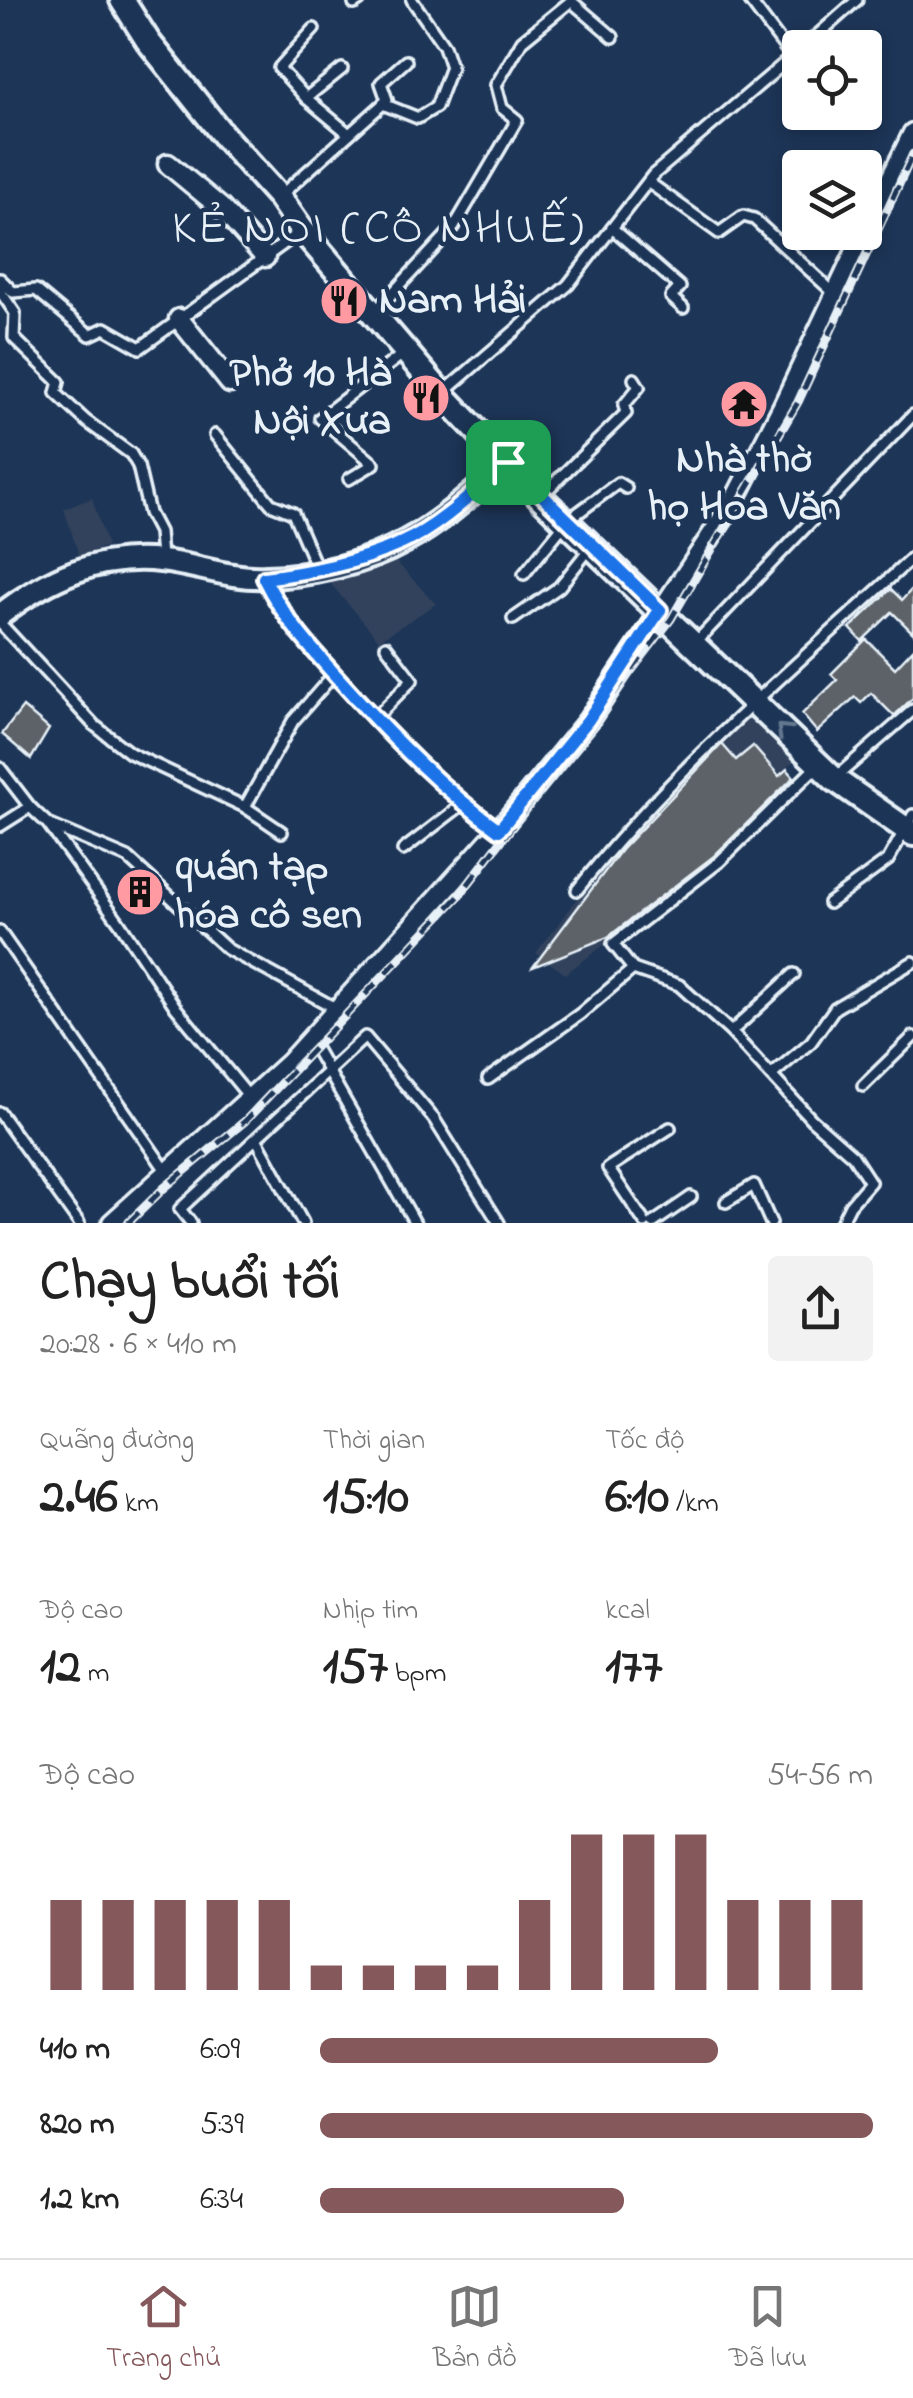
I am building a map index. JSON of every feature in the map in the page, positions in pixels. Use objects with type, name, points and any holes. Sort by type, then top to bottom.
[{"type":"main road","points":[[122,0],[148,41],[222,135],[279,197],[302,230],[442,394],[540,496],[826,772],[910,826]]},
{"type":"street","points":[[882,197],[913,133]]},
{"type":"street","points":[[168,164],[221,208],[265,257]]},
{"type":"street","points":[[112,1223],[281,1076],[499,830],[588,720],[732,503],[782,408],[856,250]]},
{"type":"street","points":[[180,320],[230,383]]},
{"type":"street","points":[[0,615],[57,576],[118,560],[162,561],[215,573],[264,578],[318,571],[405,542],[459,504],[508,462]]},
{"type":"lane","points":[[384,104],[418,118],[436,107],[451,67],[444,46],[412,0]]},
{"type":"lane","points":[[748,0],[782,35]]},
{"type":"lane","points":[[823,30],[857,0]]},
{"type":"lane","points":[[373,314],[454,228],[517,120],[502,108],[496,85],[522,42],[572,1],[613,37]]},
{"type":"lane","points":[[314,29],[279,68],[306,98],[349,134]]},
{"type":"lane","points":[[279,197],[384,104],[387,100],[381,82],[406,61]]},
{"type":"lane","points":[[442,394],[568,285],[648,182],[782,66]]},
{"type":"lane","points":[[306,98],[342,70]]},
{"type":"lane","points":[[648,182],[719,234],[743,216],[754,219],[834,293]]},
{"type":"lane","points":[[612,228],[680,288],[671,298],[683,308]]},
{"type":"lane","points":[[2,281],[13,292],[36,290],[90,335],[105,328],[140,348],[302,230]]},
{"type":"lane","points":[[2,281],[0,291],[15,313],[14,338],[59,382],[56,393],[131,454],[138,466],[149,513],[159,532],[162,561]]},
{"type":"lane","points":[[349,479],[374,464],[320,418],[406,352]]},
{"type":"lane","points":[[540,496],[626,412],[624,405],[639,386],[634,378]]},
{"type":"lane","points":[[696,643],[913,416]]},
{"type":"lane","points":[[215,434],[272,504],[293,513],[318,571]]},
{"type":"lane","points":[[524,574],[567,521],[618,484],[626,488]]},
{"type":"lane","points":[[514,620],[559,588],[592,545]]},
{"type":"lane","points":[[577,890],[621,834],[673,779],[913,557]]},
{"type":"lane","points":[[264,578],[292,627],[374,719],[463,804],[499,830]]},
{"type":"lane","points":[[0,623],[94,726],[130,753],[245,807],[282,832]]},
{"type":"lane","points":[[374,719],[412,680],[386,646]]},
{"type":"lane","points":[[245,807],[293,722],[334,674]]},
{"type":"lane","points":[[841,1223],[870,1182],[853,1156],[812,1120],[772,1074],[679,985],[633,969],[613,944],[826,772],[913,710]]},
{"type":"lane","points":[[0,768],[48,824],[120,922],[244,1109]]},
{"type":"lane","points":[[403,850],[463,804]]},
{"type":"lane","points":[[0,826],[30,807]]},
{"type":"lane","points":[[48,824],[128,858],[227,950],[337,1009]]},
{"type":"lane","points":[[829,902],[888,860],[910,826]]},
{"type":"lane","points":[[0,932],[167,1173]]},
{"type":"lane","points":[[772,1074],[811,1042],[834,1008],[913,962]]},
{"type":"lane","points":[[488,1079],[580,1014],[633,969]]},
{"type":"lane","points":[[730,1032],[794,974]]},
{"type":"lane","points":[[191,1223],[180,1209],[365,1037],[434,1119],[499,1223]]},
{"type":"lane","points":[[863,1086],[913,1037]]},
{"type":"lane","points":[[310,1039],[415,1223]]},
{"type":"lane","points":[[0,1113],[79,1223]]},
{"type":"lane","points":[[670,1128],[608,1168],[649,1223],[691,1197]]},
{"type":"lane","points":[[257,1140],[303,1223]]},
{"type":"lane","points":[[726,1202],[754,1185],[772,1223]]},
{"type":"shaded area","points":[[92,498],[107,546],[79,556],[64,509]]},
{"type":"shaded area","points":[[389,554],[436,604],[379,640],[323,575]]},
{"type":"shaded area","points":[[751,715],[795,760],[751,798],[765,816],[691,881],[565,974],[536,953],[636,821],[668,786]]},
{"type":"building","points":[[913,588],[913,633],[892,612],[862,641],[850,628],[891,589],[902,600]]},
{"type":"building","points":[[866,639],[895,668],[913,649],[913,698],[894,716],[871,693],[861,703],[855,697],[817,732],[802,714],[837,680],[831,674]]},
{"type":"building","points":[[23,707],[49,729],[31,759],[2,734]]},
{"type":"building","points":[[722,744],[736,760],[753,746],[779,776],[787,769],[794,777],[714,856],[608,937],[533,967],[621,850]]},
{"type":"railway","points":[[128,1223],[245,1121],[459,896],[671,619],[798,402],[913,154]]},
{"type":"place","name":"Nam Hải","points":[[344,301]]},
{"type":"place","name":"Phở 10 Hà Nội Xưa","points":[[426,398]]},
{"type":"place","name":"Nhà thờ họ Hoa Văn","points":[[744,404]]},
{"type":"place","name":"quán tạp hóa cô sen","points":[[140,892]]},
{"type":"district","name":"KẺ NOI (CỔ NHUẾ)","points":[[379,230]]},
{"type":"route","points":[[508,462],[660,610],[588,720],[499,830],[463,804],[374,719],[292,627],[264,578],[341,566],[405,542],[459,504],[508,462]]}]
